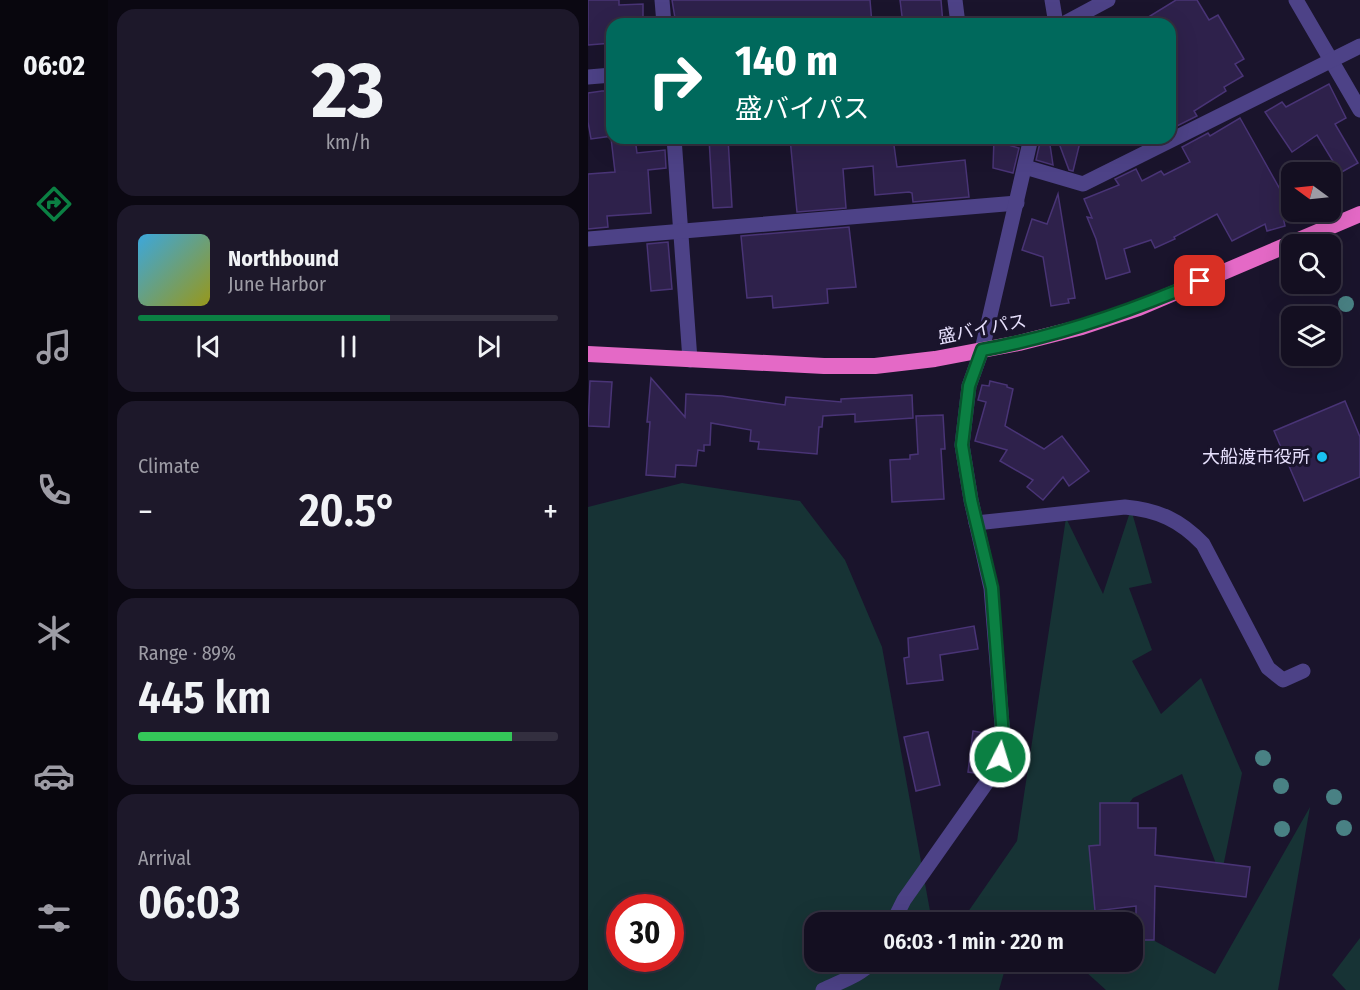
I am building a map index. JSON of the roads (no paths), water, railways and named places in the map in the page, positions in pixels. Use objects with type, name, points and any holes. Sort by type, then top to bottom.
[{"type":"highway","name":"盛バイパス","points":[[588,354],[824,366],[875,366],[935,359],[1071,330],[1139,308],[1360,214]]},
{"type":"street","points":[[662,0],[664,18]]},
{"type":"street","points":[[955,0],[957,18]]},
{"type":"street","points":[[1052,0],[1055,18]]},
{"type":"street","points":[[1074,18],[1108,0]]},
{"type":"street","points":[[1296,0],[1360,110]]},
{"type":"street","points":[[1176,137],[1360,46]]},
{"type":"street","points":[[588,77],[606,76]]},
{"type":"street","points":[[675,144],[690,360]]},
{"type":"street","points":[[898,912],[904,900],[992,775],[1000,757],[1003,737],[992,588],[975,523],[962,445],[969,386],[982,350],[1030,144]]},
{"type":"street","points":[[1025,167],[1083,183],[1162,144]]},
{"type":"street","points":[[588,239],[1017,203]]},
{"type":"street","points":[[975,523],[1125,507],[1145,509],[1166,516],[1188,528],[1203,544],[1268,668],[1283,680],[1303,671]]},
{"type":"street","points":[[823,990],[860,972]]},
{"type":"place","name":"大船渡市役所","points":[[1322,457]]}]
